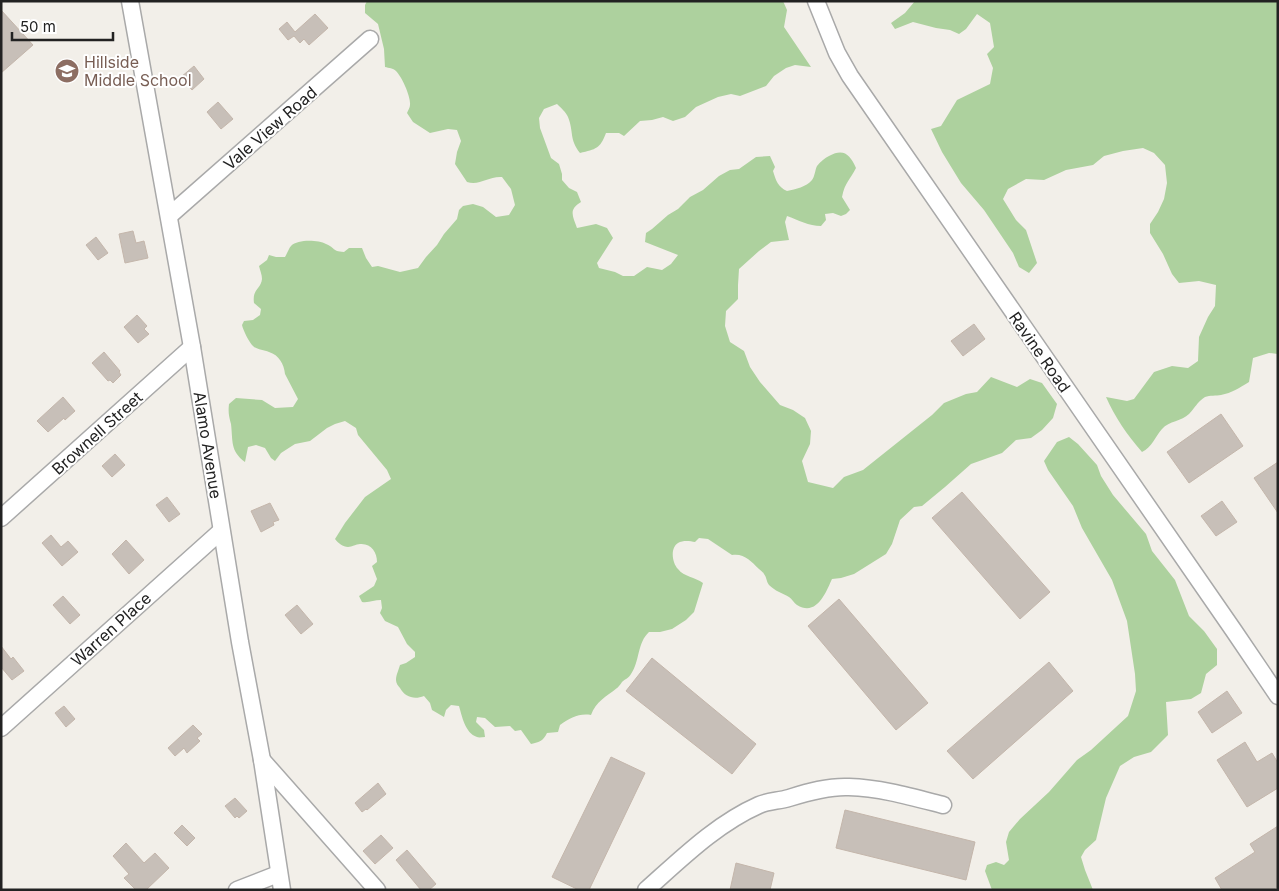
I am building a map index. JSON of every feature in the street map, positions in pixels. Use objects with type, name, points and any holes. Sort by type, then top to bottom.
[{"type":"street","name":"Alamo Avenue","points":[[130,1],[192,347],[221,531],[262,760],[278,874],[282,890]]},
{"type":"street","name":"Ravine Road","points":[[816,1],[836,52],[850,76],[1278,696]]},
{"type":"street","name":"Vale View Road","points":[[169,216],[370,40]]},
{"type":"street","name":"Brownell Street","points":[[1,518],[192,347]]},
{"type":"street","name":"Warren Place","points":[[1,728],[221,531]]},
{"type":"street","points":[[262,760],[377,890]]},
{"type":"street","points":[[646,890],[713,833],[761,804],[814,792],[848,787],[903,795],[943,805]]},
{"type":"street","points":[[237,890],[278,874]]},
{"type":"green space","points":[[367,1],[783,1],[787,10],[784,27],[811,67],[795,65],[786,68],[774,76],[766,86],[740,96],[731,94],[718,97],[696,107],[685,117],[673,121],[663,117],[640,121],[624,136],[619,133],[606,133],[597,148],[580,153],[574,144],[570,122],[565,112],[557,104],[544,109],[539,118],[540,128],[551,158],[559,164],[562,180],[569,188],[577,192],[581,202],[573,211],[577,228],[596,224],[607,228],[613,238],[597,263],[599,268],[623,276],[634,276],[647,267],[662,270],[671,264],[678,255],[645,242],[646,233],[719,176],[730,170],[739,169],[756,157],[770,156],[775,167],[773,171],[776,181],[781,188],[787,191],[810,182],[817,166],[827,157],[843,153],[849,156],[856,168],[846,184],[842,197],[850,210],[841,216],[833,213],[825,214],[826,220],[821,226],[808,224],[787,216],[785,222],[789,240],[771,242],[739,269],[738,299],[726,311],[725,326],[730,342],[744,351],[750,367],[760,382],[780,405],[793,410],[805,418],[811,431],[810,444],[802,461],[808,482],[833,488],[844,477],[863,470],[932,415],[944,403],[966,394],[977,392],[991,377],[1017,387],[1030,379],[1042,383],[1057,404],[1053,418],[1031,438],[1016,440],[1002,453],[971,464],[922,506],[914,507],[900,520],[892,544],[886,554],[854,574],[832,579],[824,596],[810,608],[797,605],[789,597],[771,587],[763,573],[744,556],[732,555],[708,539],[699,538],[695,542],[684,541],[678,543],[675,545],[673,552],[676,566],[683,574],[703,583],[694,612],[672,629],[649,632],[642,641],[636,664],[630,675],[618,688],[599,703],[591,715],[579,715],[571,718],[560,725],[558,732],[547,733],[539,742],[531,744],[521,730],[515,731],[510,726],[495,727],[485,718],[477,717],[476,722],[484,730],[485,737],[478,737],[473,735],[467,728],[459,706],[451,705],[446,710],[444,717],[432,710],[430,703],[424,696],[413,698],[407,696],[397,684],[396,676],[400,665],[415,657],[415,652],[407,644],[398,627],[385,621],[380,613],[382,608],[381,600],[362,602],[359,596],[374,586],[377,579],[372,566],[377,562],[375,552],[364,544],[346,547],[335,539],[365,497],[391,479],[387,470],[358,435],[356,428],[345,421],[327,428],[310,441],[295,444],[281,453],[275,461],[265,448],[256,445],[248,447],[245,462],[237,454],[232,441],[229,412],[229,404],[236,398],[262,400],[275,408],[293,407],[298,399],[280,360],[273,353],[253,346],[246,336],[242,325],[244,321],[253,320],[260,315],[261,309],[254,303],[254,295],[262,279],[259,266],[267,260],[269,255],[285,257],[290,247],[298,242],[318,242],[340,252],[344,252],[349,248],[362,248],[372,267],[378,266],[400,272],[418,268],[457,219],[459,210],[463,206],[473,204],[483,207],[496,217],[509,215],[515,205],[511,189],[502,177],[476,183],[467,182],[455,164],[461,141],[457,130],[448,129],[430,133],[413,122],[407,113],[410,101],[403,82],[395,70],[385,67],[384,49],[378,24],[365,13]]},
{"type":"green space","points":[[915,1],[1278,1],[1278,354],[1269,353],[1253,358],[1249,382],[1229,393],[1205,397],[1186,416],[1165,426],[1151,445],[1142,452],[1122,426],[1106,397],[1127,401],[1134,399],[1154,372],[1172,366],[1188,368],[1198,361],[1199,337],[1215,306],[1216,285],[1199,281],[1179,283],[1172,274],[1163,254],[1150,233],[1150,224],[1164,199],[1167,183],[1165,165],[1154,153],[1143,148],[1123,151],[1104,156],[1093,165],[1066,170],[1044,180],[1026,179],[1008,189],[1003,199],[1016,220],[1026,230],[1037,263],[1029,273],[1019,267],[1013,253],[984,210],[961,183],[942,152],[931,129],[941,126],[957,100],[990,84],[993,68],[987,54],[994,47],[990,23],[977,14],[966,29],[959,34],[950,30],[913,22],[895,29],[891,23],[905,13]]},
{"type":"green space","points":[[1069,437],[1097,465],[1101,476],[1113,495],[1146,534],[1152,551],[1175,580],[1189,616],[1204,631],[1217,649],[1217,665],[1206,674],[1201,693],[1191,699],[1166,702],[1168,735],[1151,752],[1134,757],[1120,766],[1106,798],[1096,840],[1085,850],[1081,857],[1093,890],[992,890],[985,871],[987,865],[996,862],[1004,865],[1009,860],[1006,842],[1009,832],[1049,792],[1077,760],[1091,750],[1128,716],[1136,691],[1127,621],[1112,580],[1082,528],[1073,506],[1048,470],[1044,461],[1057,442]]},
{"type":"building","points":[[1,10],[33,45],[1,73]]},
{"type":"building","points":[[315,14],[328,28],[309,45],[304,39],[300,43],[294,36],[288,40],[279,29],[287,22],[295,32]]},
{"type":"building","points":[[194,66],[204,79],[192,90],[181,77]]},
{"type":"building","points":[[218,102],[233,119],[221,129],[207,112]]},
{"type":"building","points":[[133,231],[136,243],[144,241],[148,258],[125,263],[119,234]]},
{"type":"building","points":[[96,237],[108,253],[98,260],[86,245]]},
{"type":"building","points":[[137,315],[147,326],[144,329],[149,334],[138,343],[124,327]]},
{"type":"building","points":[[974,324],[985,339],[963,356],[951,341]]},
{"type":"building","points":[[104,352],[120,371],[121,375],[113,383],[110,380],[108,381],[92,363]]},
{"type":"building","points":[[63,397],[75,411],[48,432],[37,421]]},
{"type":"building","points":[[1221,414],[1243,446],[1189,483],[1167,452]]},
{"type":"building","points":[[115,454],[125,465],[112,477],[102,466]]},
{"type":"building","points":[[1278,462],[1278,513],[1254,478]]},
{"type":"building","points":[[962,492],[1050,592],[1020,619],[932,518]]},
{"type":"building","points":[[167,497],[180,514],[169,522],[156,505]]},
{"type":"building","points":[[1222,501],[1237,522],[1216,536],[1201,516]]},
{"type":"building","points":[[270,503],[279,520],[273,522],[274,525],[261,532],[251,511]]},
{"type":"building","points":[[51,535],[61,547],[68,541],[78,552],[62,566],[42,543]]},
{"type":"building","points":[[126,540],[144,560],[129,574],[112,554]]},
{"type":"building","points":[[63,596],[80,615],[70,624],[53,605]]},
{"type":"building","points":[[839,599],[928,703],[896,730],[808,626]]},
{"type":"building","points":[[297,605],[313,624],[301,634],[285,615]]},
{"type":"building","points":[[1,646],[24,671],[12,680],[1,667]]},
{"type":"building","points":[[652,658],[756,744],[732,774],[626,691]]},
{"type":"building","points":[[1049,662],[1073,691],[973,779],[947,751]]},
{"type":"building","points":[[1227,691],[1242,713],[1212,733],[1198,712]]},
{"type":"building","points":[[64,706],[75,719],[66,727],[55,713]]},
{"type":"building","points":[[193,725],[202,734],[197,738],[200,741],[187,753],[184,748],[175,756],[168,748]]},
{"type":"building","points":[[1245,742],[1257,762],[1272,753],[1278,763],[1278,788],[1247,807],[1217,760]]},
{"type":"building","points":[[611,757],[645,773],[589,890],[579,890],[552,877]]},
{"type":"building","points":[[378,783],[386,794],[362,812],[355,803]]},
{"type":"building","points":[[235,798],[247,811],[239,818],[237,816],[235,818],[225,806]]},
{"type":"building","points":[[845,810],[975,842],[966,880],[836,848]]},
{"type":"building","points":[[182,825],[195,838],[187,846],[174,833]]},
{"type":"building","points":[[1278,826],[1278,886],[1273,890],[1222,890],[1215,878],[1255,852],[1250,844]]},
{"type":"building","points":[[381,835],[393,848],[375,864],[363,851]]},
{"type":"building","points":[[126,843],[144,863],[155,853],[169,868],[146,890],[136,890],[124,878],[129,874],[113,856]]},
{"type":"building","points":[[407,850],[436,884],[429,890],[421,890],[396,860]]},
{"type":"building","points":[[736,863],[774,873],[770,890],[730,890]]},
{"type":"place","name":"Hillside Middle School","points":[[67,71]]}]
